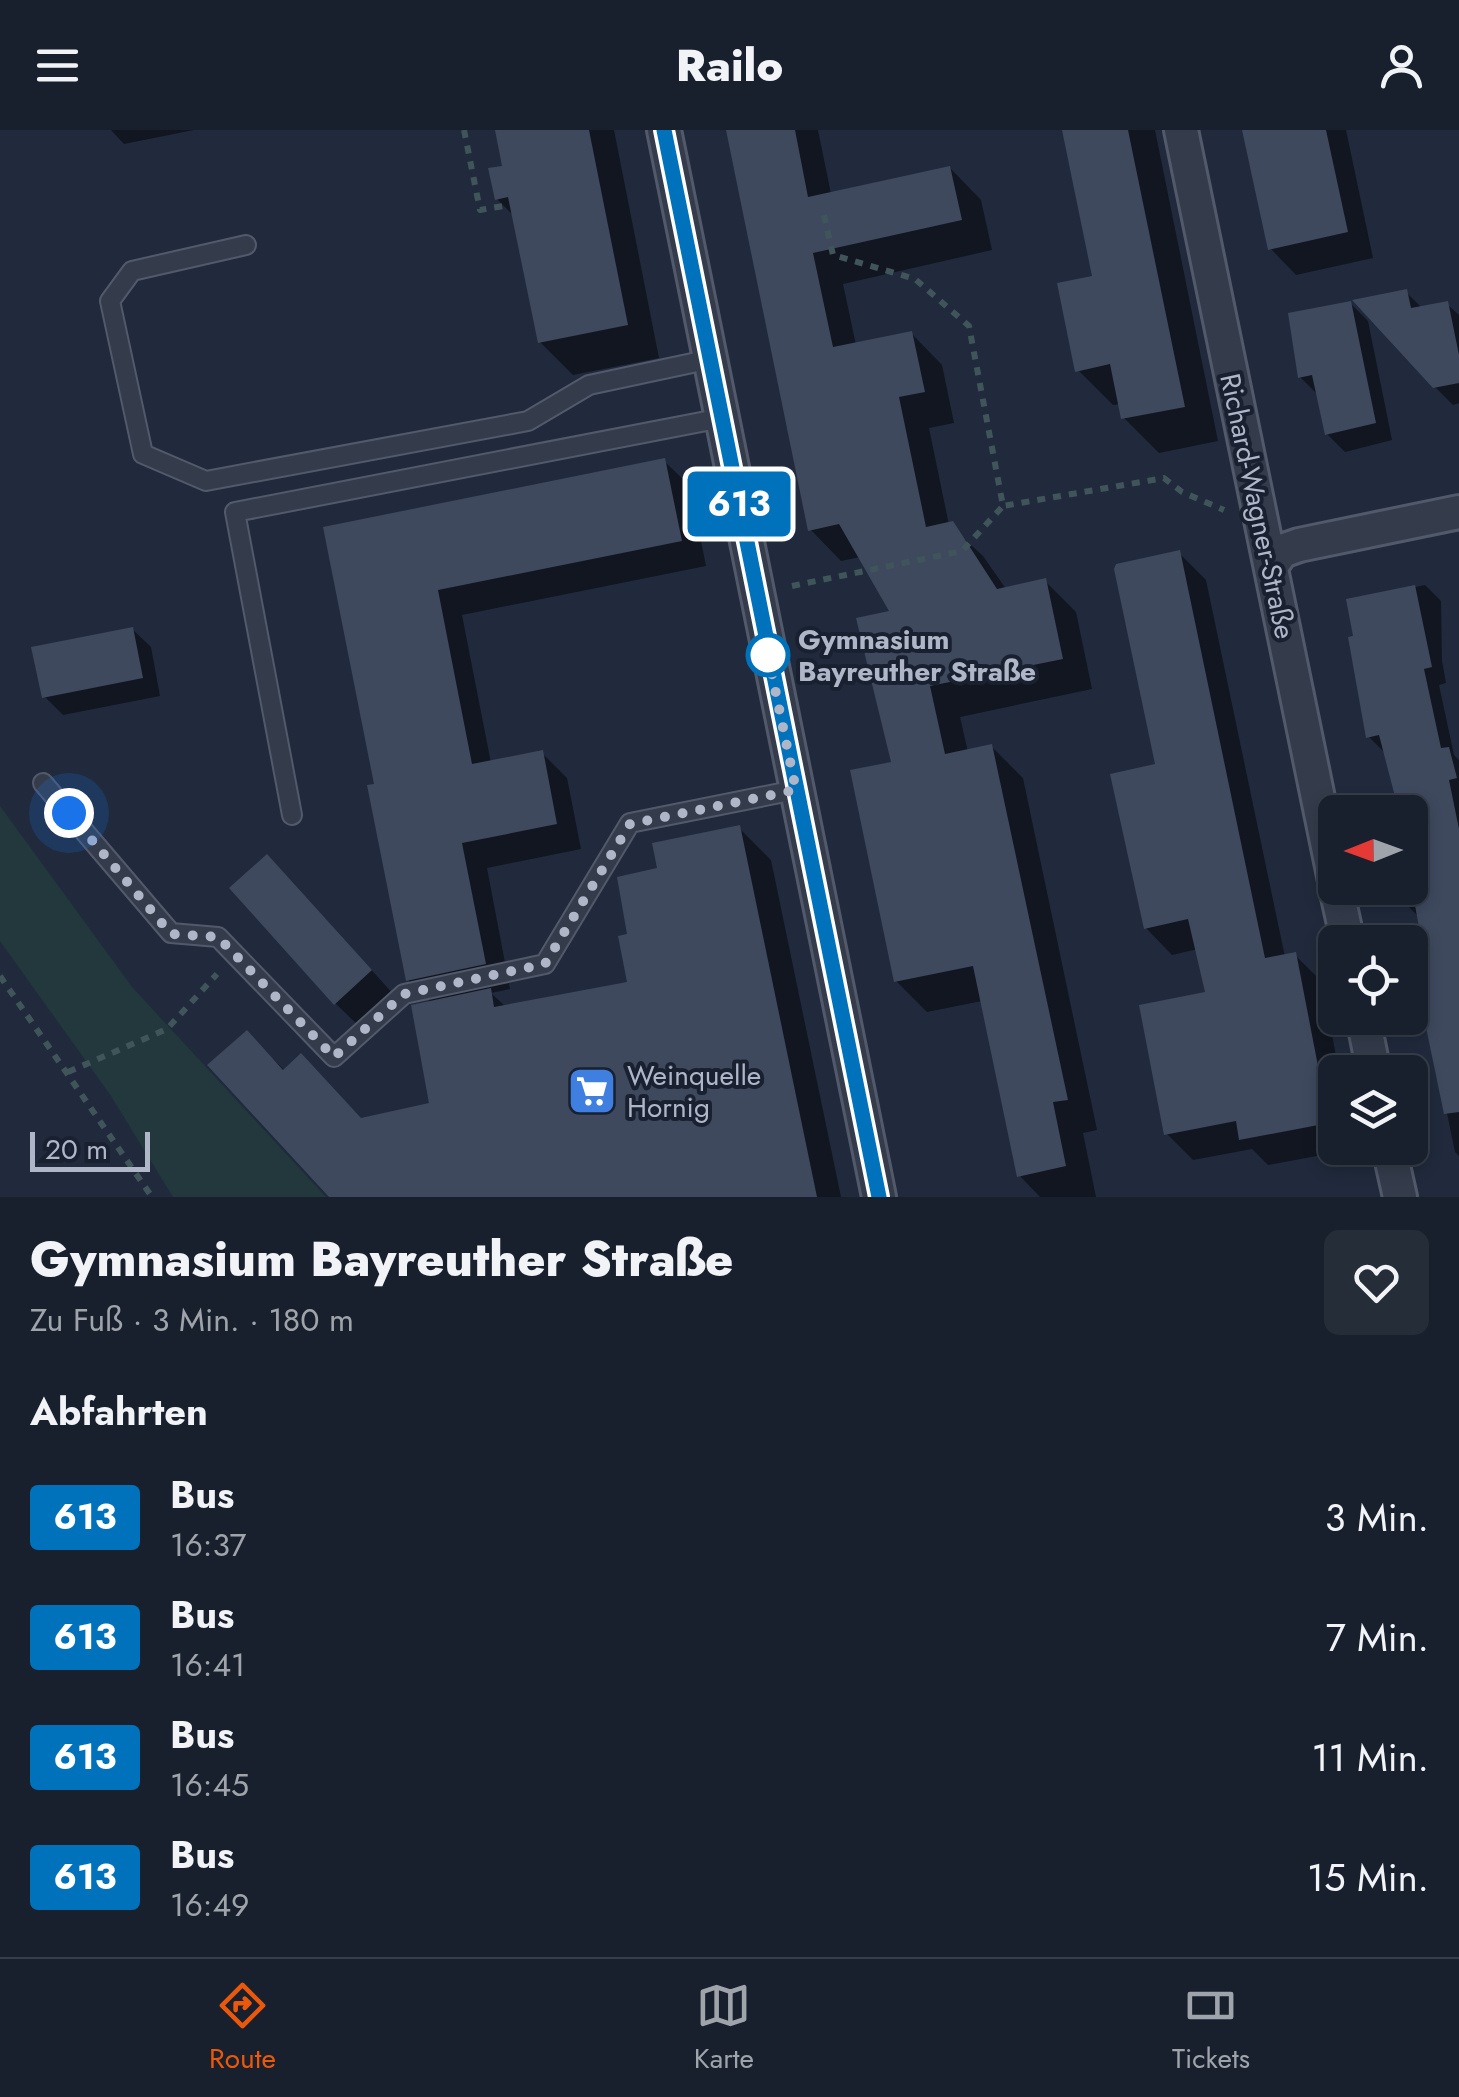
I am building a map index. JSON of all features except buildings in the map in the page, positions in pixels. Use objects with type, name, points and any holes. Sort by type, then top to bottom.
[{"type":"street","points":[[664,130],[879,1197]]},
{"type":"street","name":"Richard-Wagner-Straße","points":[[1181,130],[1318,797]]},
{"type":"street","points":[[1270,566],[1282,551],[1299,545],[1459,512]]},
{"type":"street","points":[[1393,1165],[1400,1197]]},
{"type":"lane","points":[[246,246],[132,271],[110,301],[143,454],[206,481],[528,421],[590,385],[711,359]]},
{"type":"lane","points":[[292,815],[235,512],[722,418]]},
{"type":"lane","points":[[43,783],[171,934],[218,937],[334,1057],[404,994],[545,964],[630,824],[796,790]]},
{"type":"path","points":[[464,130],[480,210],[509,204]]},
{"type":"path","points":[[824,215],[832,255],[914,279],[969,326],[1003,506]]},
{"type":"path","points":[[756,593],[962,551],[1003,506],[1164,478],[1198,498]]},
{"type":"path","points":[[68,1072],[168,1029],[234,955]]},
{"type":"path","points":[[0,976],[152,1197]]},
{"type":"green space","points":[[0,806],[132,987],[326,1197],[173,1197],[111,1096],[0,941]]},
{"type":"bus line","name":"613","points":[[664,130],[879,1197]]},
{"type":"place","name":"Gymnasium Bayreuther Straße","points":[[768,655]]},
{"type":"place","name":"Weinquelle Hornig","points":[[592,1091]]},
{"type":"route","points":[[69,813],[171,934],[218,937],[334,1057],[404,994],[545,964],[630,824],[796,790],[768,655]]}]
